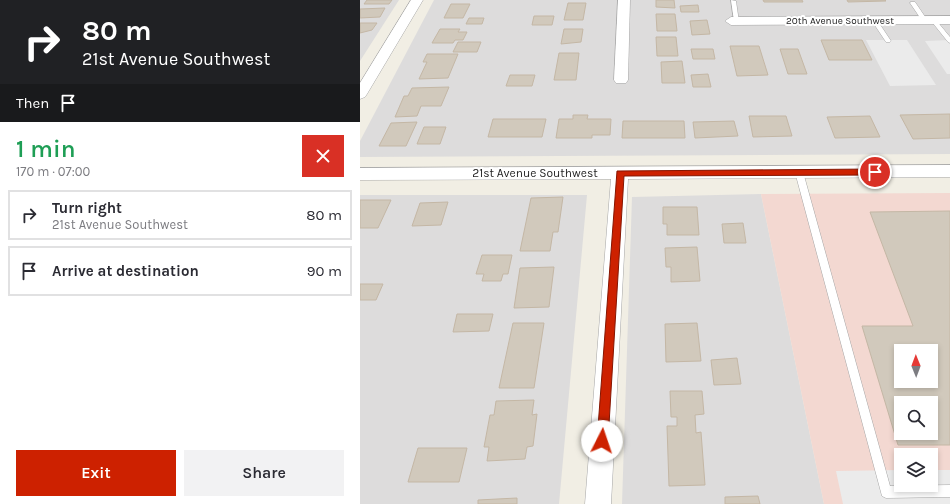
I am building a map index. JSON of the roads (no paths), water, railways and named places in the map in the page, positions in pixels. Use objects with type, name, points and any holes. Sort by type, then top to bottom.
[{"type":"street","points":[[360,94],[417,0]]},
{"type":"street","points":[[621,80],[624,0]]},
{"type":"street","name":"20th Avenue Southwest","points":[[734,21],[950,20]]},
{"type":"street","name":"21st Avenue Southwest","points":[[360,174],[950,172]]},
{"type":"street","points":[[598,504],[620,173]]},
{"type":"lane","points":[[733,1],[734,21]]},
{"type":"lane","points":[[913,3],[950,42]]},
{"type":"lane","points":[[875,21],[888,41]]},
{"type":"lane","points":[[800,172],[886,492],[950,491]]}]
